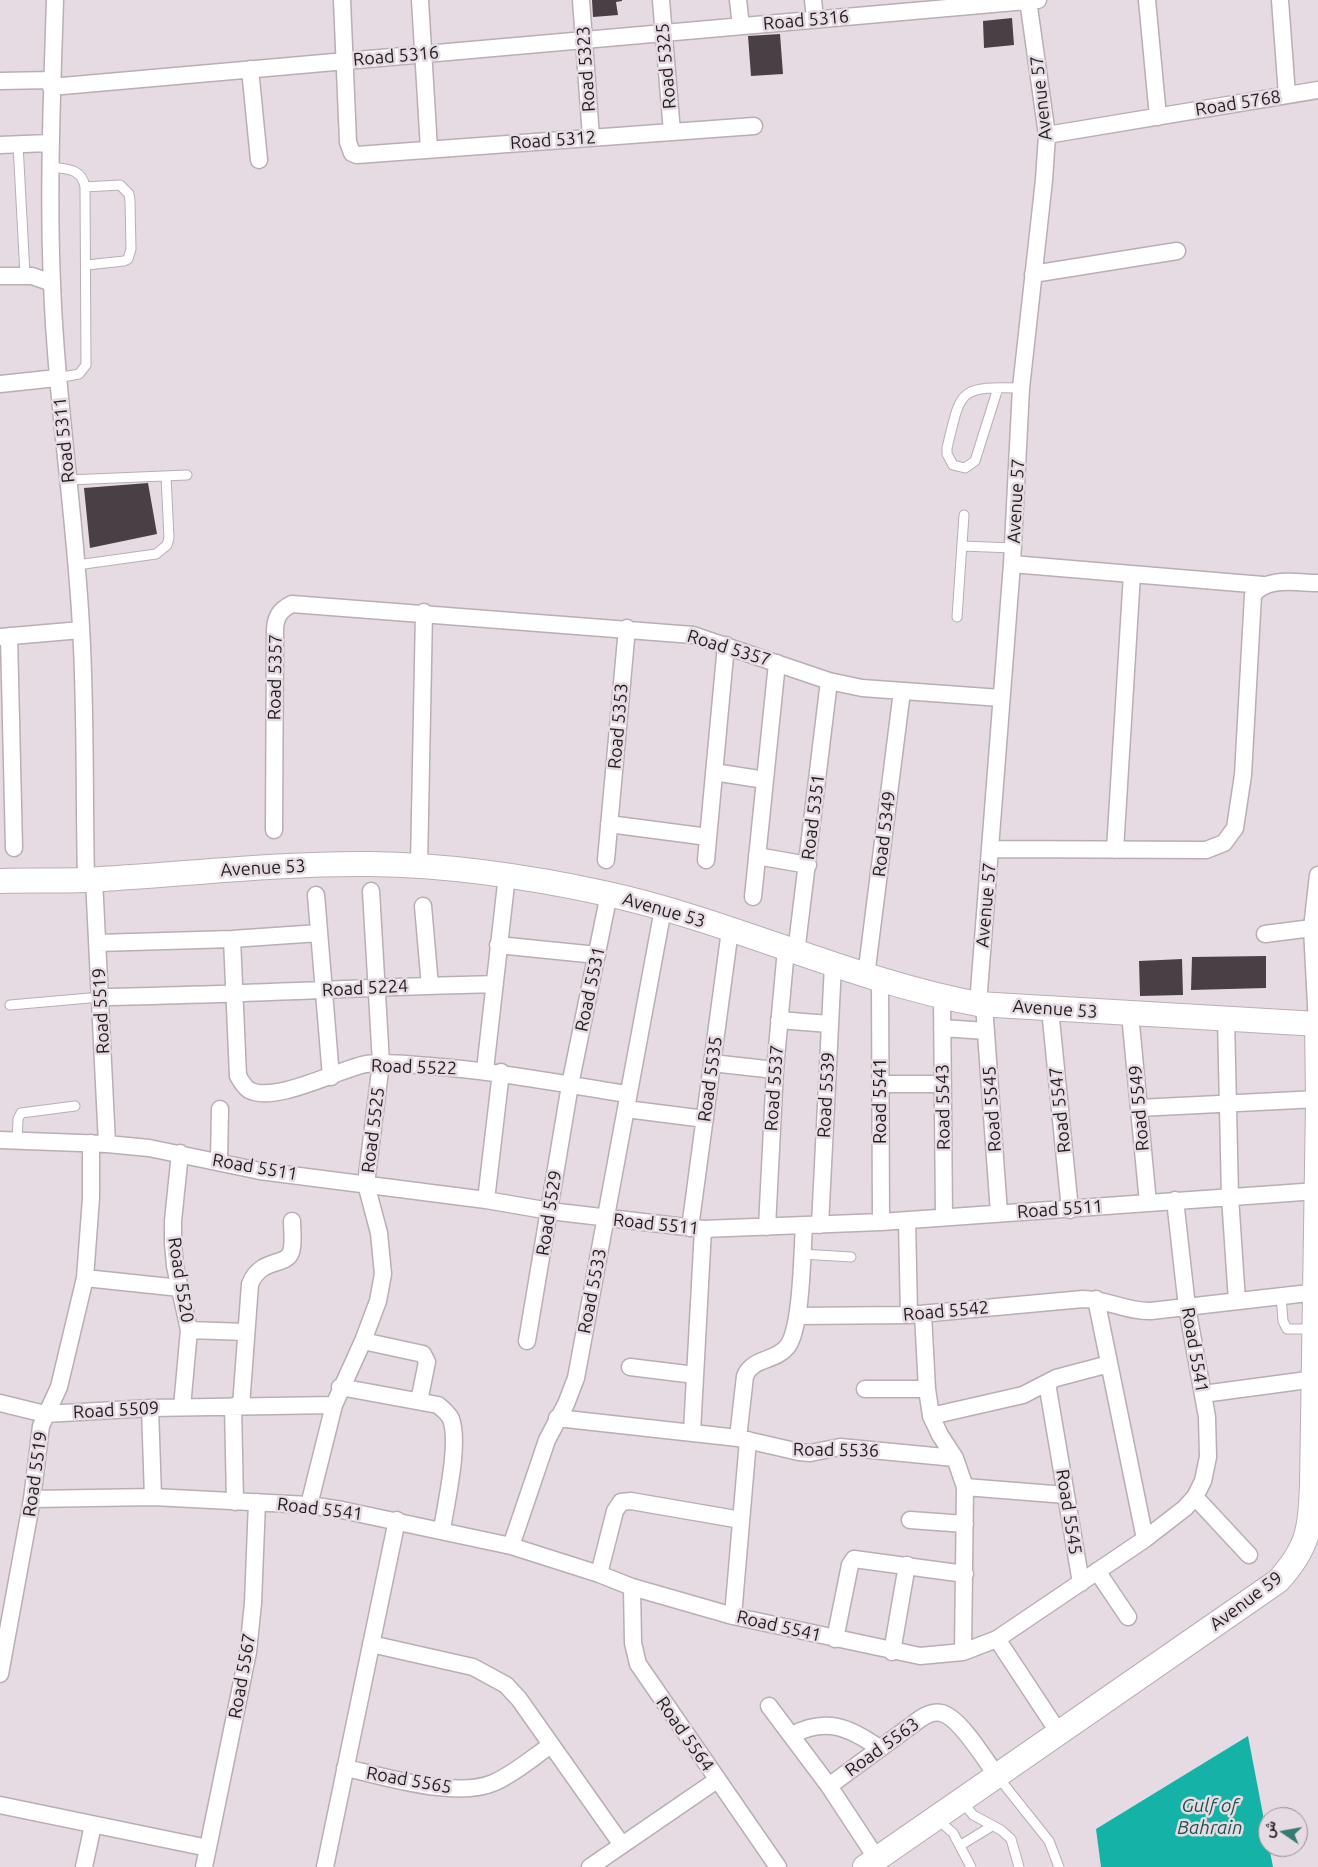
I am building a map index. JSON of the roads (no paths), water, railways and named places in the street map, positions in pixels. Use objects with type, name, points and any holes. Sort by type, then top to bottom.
[{"type":"street","name":"Road 5311","points":[[58,0],[49,143],[52,283],[58,378],[77,565],[90,879]]},
{"type":"street","points":[[342,0],[344,61]]},
{"type":"street","points":[[420,0],[429,150]]},
{"type":"street","name":"Road 5323","points":[[581,0],[592,137]]},
{"type":"street","name":"Road 5325","points":[[661,0],[672,132]]},
{"type":"street","name":"Road 5316","points":[[738,0],[741,26]]},
{"type":"street","points":[[813,0],[815,19]]},
{"type":"street","name":"Road 5316","points":[[0,81],[52,84],[250,70],[815,19],[932,4],[1032,0]]},
{"type":"street","name":"Avenue 57","points":[[981,1004],[1001,698],[1013,556],[1021,388],[1044,180],[1047,135],[1032,0]]},
{"type":"street","points":[[1147,0],[1158,116]]},
{"type":"street","points":[[1280,0],[1287,95]]},
{"type":"street","name":"Road 5312","points":[[344,61],[348,142],[352,153],[363,155],[754,126]]},
{"type":"street","points":[[250,70],[259,160]]},
{"type":"street","name":"Road 5768","points":[[1047,135],[1318,90]]},
{"type":"street","points":[[0,145],[49,143]]},
{"type":"street","points":[[1033,274],[1177,251]]},
{"type":"street","points":[[0,276],[25,275],[39,277],[52,283]]},
{"type":"street","points":[[0,384],[58,378]]},
{"type":"street","points":[[1013,556],[1132,574],[1263,585],[1318,583]]},
{"type":"street","points":[[1115,850],[1132,574]]},
{"type":"street","points":[[991,849],[1206,850],[1216,848],[1231,836],[1235,828],[1243,775],[1252,603],[1257,589],[1263,585]]},
{"type":"street","name":"Road 5357","points":[[274,830],[276,618],[282,609],[292,604],[424,612],[693,635],[829,681],[862,688],[1001,698]]},
{"type":"street","points":[[419,866],[424,612]]},
{"type":"street","name":"Road 5353","points":[[606,860],[627,628]]},
{"type":"street","points":[[14,848],[4,637],[81,630]]},
{"type":"street","points":[[706,860],[726,645]]},
{"type":"street","points":[[752,897],[776,663]]},
{"type":"street","name":"Road 5351","points":[[791,951],[808,865],[829,681]]},
{"type":"street","name":"Road 5349","points":[[873,978],[902,691]]},
{"type":"street","points":[[714,772],[764,780]]},
{"type":"street","points":[[609,824],[708,837]]},
{"type":"street","points":[[757,856],[808,865]]},
{"type":"street","name":"Avenue 53","points":[[0,882],[90,879],[319,865],[419,866],[507,875],[609,894],[663,909],[833,966],[942,997],[981,1004],[1050,1009],[1318,1024]]},
{"type":"street","points":[[486,1200],[493,1071],[495,984],[507,875]]},
{"type":"street","points":[[1318,875],[1312,928],[1318,1024]]},
{"type":"street","name":"Road 5519","points":[[0,1674],[32,1498],[38,1440],[45,1414],[59,1387],[85,1278],[91,1198],[99,1144],[102,997],[90,879]]},
{"type":"street","name":"Road 5525","points":[[309,1505],[334,1404],[340,1387],[363,1341],[378,1301],[383,1274],[379,1233],[366,1184],[381,1063],[371,891]]},
{"type":"street","name":"Road 5531","points":[[570,1085],[609,894]]},
{"type":"street","points":[[316,895],[322,991],[331,1077]]},
{"type":"street","points":[[423,906],[430,986]]},
{"type":"street","name":"Road 5533","points":[[511,1546],[547,1440],[566,1404],[576,1378],[663,909]]},
{"type":"street","points":[[1265,934],[1312,928]]},
{"type":"street","name":"Road 5535","points":[[692,1432],[695,1375],[697,1229],[705,1120],[730,930]]},
{"type":"street","points":[[98,943],[232,939],[319,932]]},
{"type":"street","points":[[232,939],[235,995]]},
{"type":"street","points":[[498,945],[597,955]]},
{"type":"street","name":"Road 5537","points":[[767,1227],[779,1020],[791,951]]},
{"type":"street","name":"Road 5539","points":[[812,1226],[833,966]]},
{"type":"street","name":"Road 5541","points":[[873,978],[880,1084],[881,1222]]},
{"type":"street","name":"Road 5224","points":[[102,997],[235,995],[377,987],[495,984]]},
{"type":"street","name":"Road 5522","points":[[235,995],[238,1076],[251,1091],[264,1093],[281,1091],[331,1077],[352,1068],[381,1063],[493,1071],[570,1085],[627,1102],[705,1120]]},
{"type":"street","name":"Road 5543","points":[[942,997],[944,1217]]},
{"type":"street","name":"Road 5545","points":[[981,1004],[986,1031],[1000,1214]]},
{"type":"street","name":"Road 5547","points":[[1050,1009],[1070,1210]]},
{"type":"street","name":"Road 5549","points":[[1130,1014],[1148,1203]]},
{"type":"street","points":[[1226,1018],[1230,1197],[1237,1301]]},
{"type":"street","points":[[779,1020],[829,1024]]},
{"type":"street","name":"Avenue 59","points":[[871,1863],[1278,1581],[1293,1565],[1310,1528],[1317,1292],[1318,1024]]},
{"type":"street","points":[[942,1028],[986,1031]]},
{"type":"street","points":[[712,1063],[775,1070]]},
{"type":"street","points":[[880,1084],[942,1084]]},
{"type":"street","name":"Road 5529","points":[[528,1341],[570,1085]]},
{"type":"street","points":[[1139,1108],[1228,1102],[1318,1099]]},
{"type":"street","points":[[219,1161],[220,1109]]},
{"type":"street","name":"Road 5511","points":[[0,1140],[99,1144],[180,1153],[260,1170],[486,1200],[550,1211],[697,1229],[881,1222],[1317,1191]]},
{"type":"street","name":"Road 5520","points":[[180,1153],[173,1221],[174,1251],[189,1330],[182,1407]]},
{"type":"street","name":"Road 5541","points":[[32,1498],[153,1497],[309,1505],[397,1520],[511,1546],[599,1574],[632,1587],[734,1616],[834,1639],[892,1652],[920,1656],[963,1652],[997,1639],[1145,1539],[1185,1508],[1195,1497],[1203,1481],[1208,1457],[1207,1425],[1187,1308],[1175,1200]]},
{"type":"street","points":[[907,1220],[916,1315],[931,1416],[940,1435],[955,1458],[965,1487],[963,1652]]},
{"type":"street","points":[[235,1502],[237,1406],[250,1284],[259,1268],[288,1257],[291,1251],[292,1221]]},
{"type":"street","points":[[734,1616],[741,1520],[745,1376],[753,1364],[780,1353],[788,1346],[797,1316],[802,1254],[812,1226]]},
{"type":"street","points":[[85,1278],[180,1288]]},
{"type":"street","points":[[1145,1539],[1096,1299],[1138,1311],[1187,1308],[1317,1292]]},
{"type":"street","name":"Road 5542","points":[[797,1316],[916,1315],[1096,1299]]},
{"type":"street","points":[[189,1330],[245,1332]]},
{"type":"street","points":[[363,1341],[423,1354],[426,1362],[419,1401]]},
{"type":"street","points":[[931,1416],[1023,1395],[1064,1375],[1109,1364]]},
{"type":"street","points":[[630,1367],[695,1375]]},
{"type":"street","points":[[1203,1394],[1315,1379]]},
{"type":"street","name":"Road 5545","points":[[1048,1383],[1081,1583]]},
{"type":"street","points":[[340,1387],[438,1405],[446,1411],[451,1419],[454,1434],[442,1530]]},
{"type":"street","points":[[866,1389],[927,1389]]},
{"type":"street","name":"Road 5509","points":[[0,1403],[45,1414],[150,1408],[334,1404]]},
{"type":"street","points":[[150,1408],[153,1497]]},
{"type":"street","name":"Road 5536","points":[[557,1418],[743,1439],[799,1452],[840,1447],[955,1458]]},
{"type":"street","points":[[965,1487],[1066,1495]]},
{"type":"street","points":[[1195,1497],[1249,1555]]},
{"type":"street","points":[[599,1574],[615,1511],[621,1502],[631,1501],[741,1520]]},
{"type":"street","name":"Road 5567","points":[[204,1867],[248,1652],[253,1602],[257,1502]]},
{"type":"street","name":"Road 5565","points":[[325,1867],[397,1520]]},
{"type":"street","points":[[910,1520],[965,1524]]},
{"type":"street","points":[[834,1639],[850,1565],[854,1559],[965,1574]]},
{"type":"street","points":[[892,1652],[907,1565]]},
{"type":"street","points":[[1098,1571],[1128,1617]]},
{"type":"street","name":"Road 5564","points":[[632,1587],[632,1643],[638,1664],[778,1867]]},
{"type":"street","points":[[997,1639],[1059,1733]]},
{"type":"street","points":[[371,1644],[473,1666],[490,1674],[506,1685],[519,1699],[622,1845]]},
{"type":"street","name":"Road 5563","points":[[770,1706],[830,1786],[871,1863]]},
{"type":"street","name":"Road 5563","points":[[830,1786],[879,1748],[929,1713],[941,1712],[951,1717],[959,1725],[997,1776]]},
{"type":"street","points":[[792,1735],[809,1726],[824,1725],[850,1731],[879,1748]]},
{"type":"street","name":"Road 5565","points":[[345,1768],[443,1788],[475,1788],[506,1777],[551,1745]]},
{"type":"street","points":[[592,1866],[717,1780]]},
{"type":"street","points":[[0,1805],[208,1848]]},
{"type":"street","points":[[84,1867],[94,1825]]},
{"type":"lane","points":[[18,144],[25,275]]},
{"type":"lane","points":[[50,168],[74,170],[84,180],[85,187],[87,265],[86,365],[79,374],[58,378]]},
{"type":"lane","points":[[85,187],[120,185],[130,194],[131,249],[128,259],[124,262],[87,265]]},
{"type":"lane","points":[[998,388],[976,461],[965,468],[953,465],[947,454],[947,448],[959,402],[963,396],[974,389],[998,388],[1021,388]]},
{"type":"lane","points":[[68,480],[187,475]]},
{"type":"lane","points":[[77,565],[156,554],[163,550],[169,538],[166,476]]},
{"type":"lane","points":[[957,617],[964,515]]},
{"type":"lane","points":[[962,546],[1013,556]]},
{"type":"lane","points":[[10,1005],[102,997]]},
{"type":"lane","points":[[18,1140],[18,1119],[21,1113],[75,1106]]},
{"type":"lane","points":[[802,1254],[851,1257]]},
{"type":"lane","points":[[1281,1296],[1283,1321],[1287,1329],[1316,1329]]},
{"type":"lane","points":[[997,1776],[1049,1841],[1059,1867]]},
{"type":"lane","points":[[961,1801],[973,1815],[1002,1830],[1011,1839],[1019,1867]]},
{"type":"lane","points":[[936,1818],[953,1833],[971,1867]]},
{"type":"lane","points":[[961,1845],[992,1826]]},
{"type":"water","name":"Gulf of Bahrain","points":[[1248,1736],[1262,1807],[1258,1807],[1258,1857],[1271,1857],[1273,1867],[1101,1867],[1096,1829]]}]
